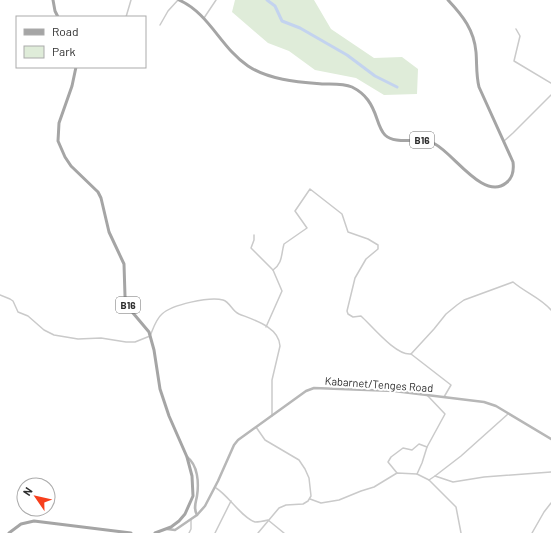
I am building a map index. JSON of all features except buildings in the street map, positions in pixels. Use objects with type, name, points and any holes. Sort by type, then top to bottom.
[{"type":"main road","points":[[53,0],[58,16]]},
{"type":"main road","name":"B16","points":[[178,0],[190,6],[204,18],[230,51],[250,67],[274,77],[313,83],[349,86],[366,97],[375,112],[382,132],[386,136],[397,140],[428,141],[446,150],[468,173],[485,186],[496,188],[502,186],[511,178],[513,173],[513,162],[479,87],[474,42],[470,29],[460,12],[448,0]]},
{"type":"main road","name":"B16","points":[[76,68],[72,86],[59,123],[58,141],[71,166],[98,192],[102,198],[109,232],[124,264],[126,301],[133,313],[149,332],[157,363],[160,389],[187,457],[192,476],[193,496],[185,514],[179,521],[167,530],[155,533]]},
{"type":"main road","points":[[9,533],[21,524],[34,521],[131,533]]},
{"type":"street","points":[[126,16],[131,0]]},
{"type":"street","points":[[160,25],[168,11],[178,0]]},
{"type":"street","points":[[204,18],[216,0]]},
{"type":"street","points":[[516,29],[520,36],[514,60],[551,83]]},
{"type":"street","points":[[504,141],[514,133],[551,95]]},
{"type":"street","points":[[273,270],[280,262],[284,244],[307,228],[294,211],[310,189],[342,214],[348,232],[368,239],[378,247],[378,249],[366,259],[355,278],[347,307],[348,314],[353,317],[361,316],[394,347],[405,354],[411,354],[451,385],[444,397]]},
{"type":"street","points":[[254,235],[251,248],[273,270],[282,293],[266,327]]},
{"type":"street","points":[[411,354],[446,314],[464,300],[513,282],[528,294],[540,299],[551,310]]},
{"type":"street","points":[[0,295],[10,298],[15,304],[18,312],[28,316],[44,330],[54,335],[78,339],[101,338],[126,342],[135,342],[150,336],[162,313],[186,303],[204,300],[226,301],[236,312],[255,320],[276,334],[280,340],[272,380],[272,417]]},
{"type":"street","name":"Kabarnet/Tenges Road","points":[[167,530],[175,530],[191,519],[205,506],[236,443],[241,437],[272,417],[306,391],[316,388],[373,390],[484,402],[496,406],[551,438]]},
{"type":"street","points":[[417,474],[427,447],[445,414],[427,395]]},
{"type":"street","points":[[429,480],[462,456],[508,414]]},
{"type":"street","points":[[256,427],[265,440],[299,460],[305,468],[309,478],[311,496],[310,499],[303,504],[286,505],[279,508],[258,533]]},
{"type":"street","points":[[397,474],[388,462],[391,457],[403,448],[412,450],[419,444],[427,447]]},
{"type":"street","points":[[187,457],[193,463],[197,476],[195,509],[197,514]]},
{"type":"street","points":[[435,476],[453,482],[484,477],[551,472]]},
{"type":"street","points":[[310,499],[321,503],[339,500],[362,490],[374,487],[397,474],[417,474],[429,480],[456,507],[461,533]]},
{"type":"street","points":[[215,488],[223,492],[253,521],[257,522],[268,520],[284,533]]},
{"type":"street","points":[[215,533],[231,501]]},
{"type":"street","points":[[532,533],[551,503]]},
{"type":"street","points":[[191,519],[190,532],[194,533]]},
{"type":"street","points":[[107,530],[111,533]]},
{"type":"green space","points":[[235,0],[314,0],[331,29],[374,58],[402,57],[418,69],[417,94],[384,95],[356,78],[315,70],[289,51],[268,43],[232,12]]},
{"type":"waterway","points":[[267,0],[275,6],[282,21],[300,28],[347,55],[375,76],[397,87]]}]
